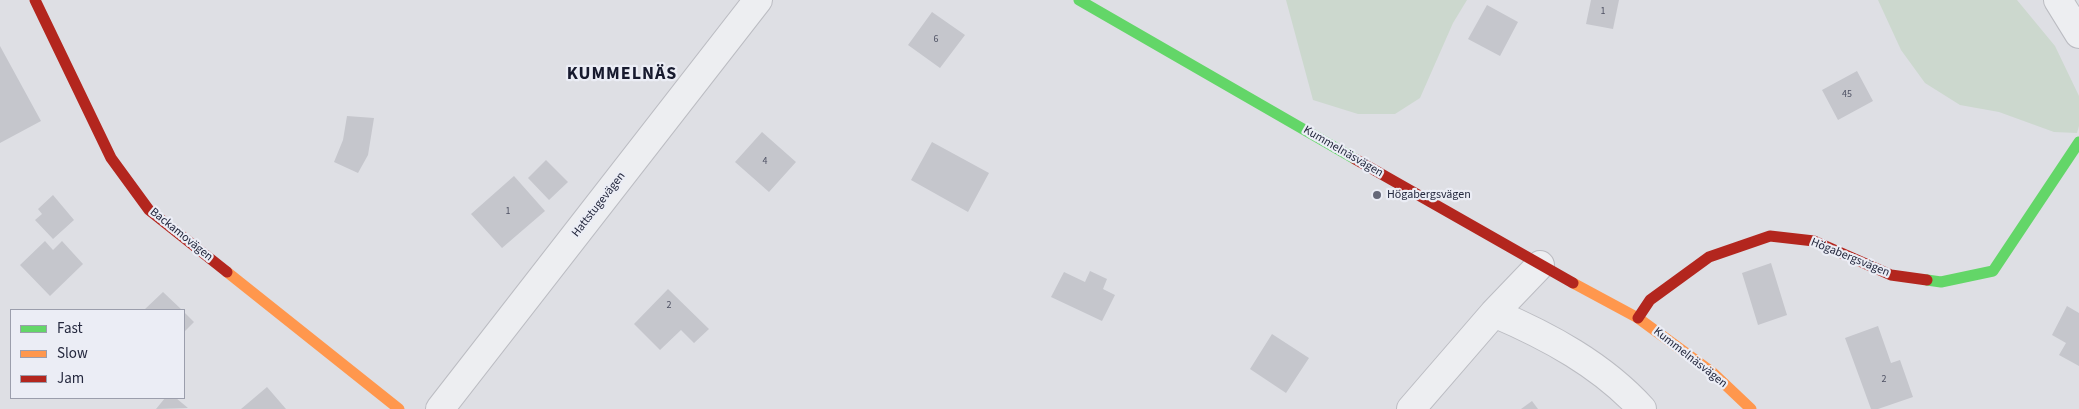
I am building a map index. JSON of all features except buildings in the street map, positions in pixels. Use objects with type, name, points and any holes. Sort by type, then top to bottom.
[{"type":"street","name":"Backamovägen","points":[[35,0],[111,158],[149,210],[400,409]]},
{"type":"street","name":"Hattstugevägen","points":[[440,409],[758,0]]},
{"type":"street","name":"Kummelnäsvägen","points":[[1079,0],[1540,265],[1638,318],[1713,373],[1751,409]]},
{"type":"street","points":[[2058,0],[2079,34]]},
{"type":"street","name":"Högabergsvägen","points":[[1638,318],[1650,300],[1709,257],[1770,236],[1814,241],[1892,275],[1941,282],[1993,271],[2079,142]]},
{"type":"street","points":[[1411,409],[1494,313],[1540,265]]},
{"type":"street","points":[[1494,313],[1530,328],[1582,358],[1629,394],[1642,409]]},
{"type":"shaded area","points":[[1286,0],[1467,0],[1453,23],[1420,98],[1395,114],[1358,114],[1313,100]]},
{"type":"shaded area","points":[[1878,0],[2017,0],[2055,46],[2079,96],[2079,126],[2077,133],[2054,132],[1999,112],[1960,105],[1925,83],[1901,50]]},
{"type":"traffic: fast","points":[[1079,0],[1355,159]]},
{"type":"traffic: fast","points":[[1927,280],[1941,282],[1993,271],[2079,142]]},
{"type":"traffic: slow","points":[[227,272],[399,409]]},
{"type":"traffic: slow","points":[[1573,283],[1638,318],[1713,373],[1751,409]]},
{"type":"traffic: jam","points":[[35,0],[111,158],[149,210],[227,272]]},
{"type":"traffic: jam","points":[[1355,159],[1573,283]]},
{"type":"traffic: jam","points":[[1638,318],[1650,300],[1709,257],[1770,236],[1814,241],[1891,275],[1927,280]]},
{"type":"place","name":"Högabergsvägen","points":[[1377,195]]},
{"type":"district","name":"KUMMELNÄS","points":[[622,75]]}]
